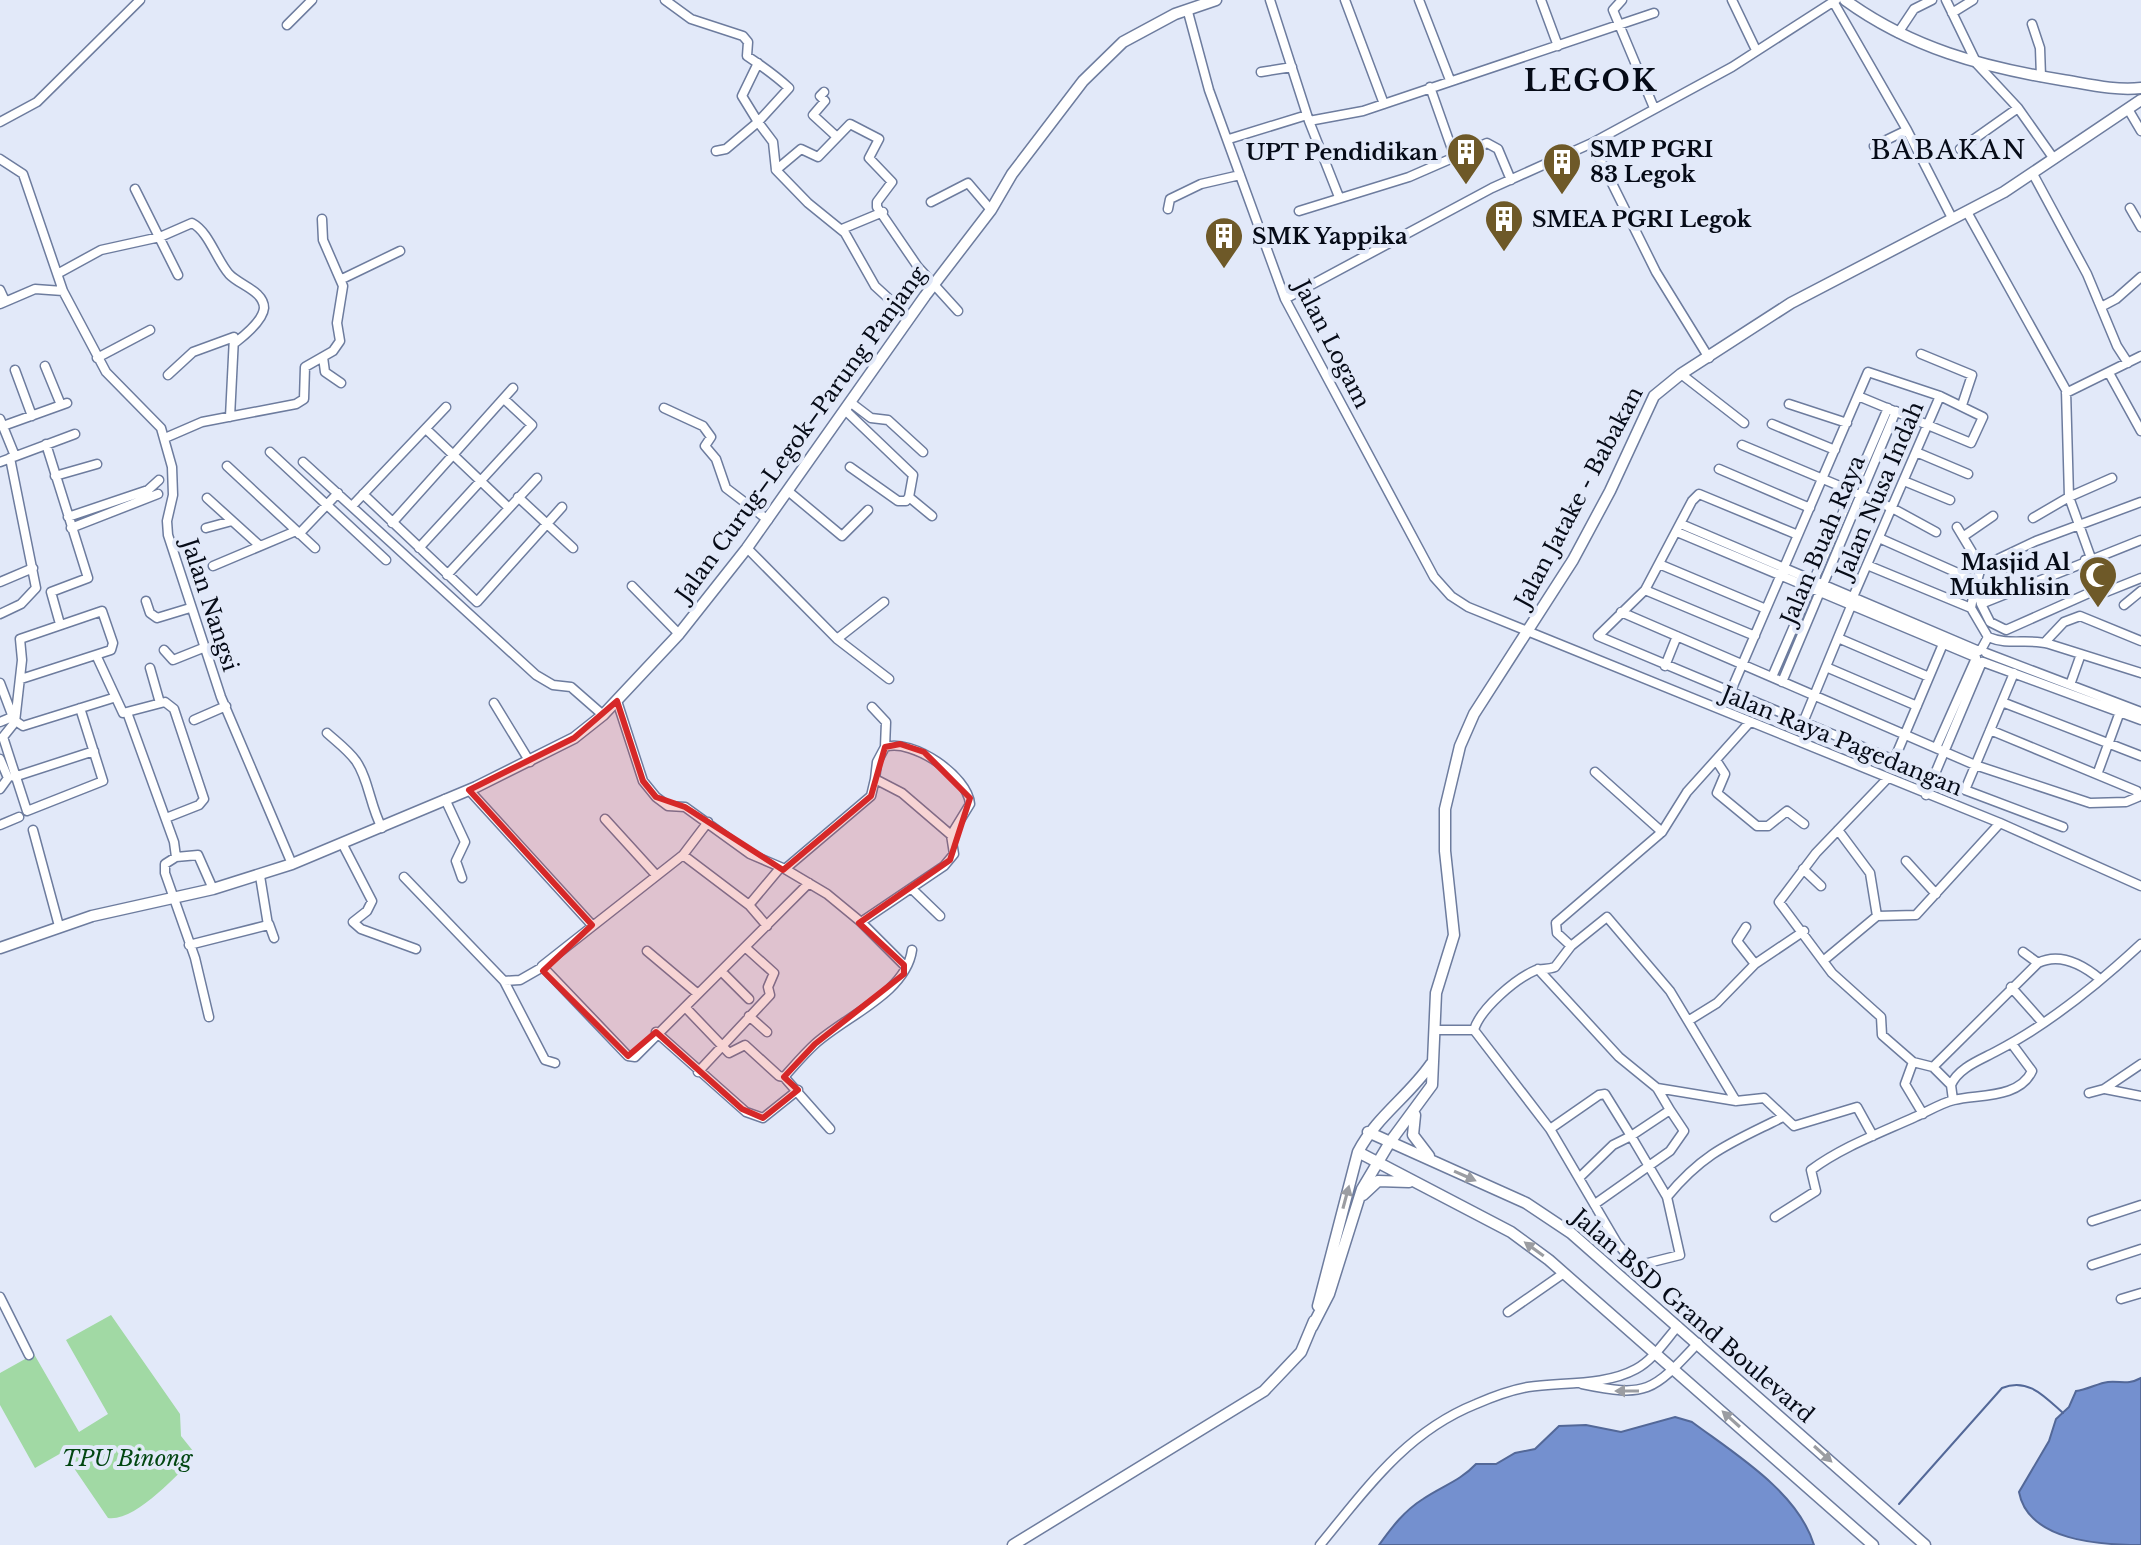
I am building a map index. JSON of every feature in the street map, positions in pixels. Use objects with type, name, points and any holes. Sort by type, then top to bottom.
[{"type":"main road","name":"Jalan Curug–Legok–Parung Panjang","points":[[0,947],[59,926],[260,876],[343,845],[469,790],[574,738],[603,715],[679,634],[747,548],[934,284],[991,210],[1012,174],[1106,56],[1123,42],[1164,19],[1216,0]]},
{"type":"main road","points":[[1838,1],[1919,45],[1977,64],[2102,87],[2141,88]]},
{"type":"main road","name":"Jalan Jatake - Babakan","points":[[1419,1105],[1432,1085],[1436,993],[1454,935],[1445,851],[1447,795],[1460,746],[1474,714],[1528,632],[1610,491],[1654,396],[1681,374],[1791,303],[1967,212],[2033,174],[2141,100]]},
{"type":"main road","points":[[1312,1327],[1358,1152],[1368,1132],[1415,1087],[1431,1064]]},
{"type":"main road","points":[[1013,1545],[1264,1391],[1301,1352],[1329,1294],[1358,1200],[1390,1142],[1419,1105]]},
{"type":"main road","points":[[1419,1105],[1411,1124],[1413,1135],[1419,1147],[1436,1163]]},
{"type":"main road","name":"Jalan BSD Grand Boulevard","points":[[1368,1132],[1526,1203],[1571,1233],[1925,1545]]},
{"type":"main road","points":[[1358,1152],[1511,1232],[1564,1273],[1873,1545]]},
{"type":"main road","points":[[1358,1200],[1378,1181],[1387,1178],[1419,1183]]},
{"type":"street","points":[[0,122],[37,102],[85,59],[140,0]]},
{"type":"street","points":[[287,25],[312,0]]},
{"type":"street","points":[[665,0],[686,17],[743,36],[748,42],[746,54],[789,88],[758,122],[726,149],[716,151]]},
{"type":"street","points":[[1270,0],[1308,118],[1339,197]]},
{"type":"street","points":[[1345,0],[1384,104]]},
{"type":"street","points":[[1419,0],[1450,80]]},
{"type":"street","points":[[1541,0],[1558,46]]},
{"type":"street","points":[[1622,0],[1613,10],[1654,108]]},
{"type":"street","points":[[1732,0],[1756,50]]},
{"type":"street","points":[[1898,33],[1914,9],[1932,0]]},
{"type":"street","points":[[1946,0],[1977,64],[2018,108],[2054,159]]},
{"type":"street","points":[[1952,13],[1973,0]]},
{"type":"street","points":[[1285,299],[1511,180],[1592,143],[1838,1],[1952,218]]},
{"type":"street","name":"Jalan Logam","points":[[1188,12],[1209,90],[1285,299],[1434,577],[1451,596],[1468,607],[1528,632]]},
{"type":"street","points":[[1229,139],[1308,118],[1384,104],[1620,27],[1654,13]]},
{"type":"street","points":[[2032,24],[2040,48],[2041,77]]},
{"type":"street","points":[[758,63],[742,96],[773,142],[776,170],[808,203],[842,229],[875,286],[910,318]]},
{"type":"street","points":[[1261,72],[1292,67]]},
{"type":"street","points":[[1430,87],[1454,155]]},
{"type":"street","points":[[824,92],[820,96],[825,101],[813,115],[837,137]]},
{"type":"street","points":[[1960,149],[2018,108]]},
{"type":"street","points":[[2128,109],[2141,131]]},
{"type":"street","points":[[776,170],[801,149],[818,157],[851,123],[879,139],[869,158],[892,182],[877,202],[934,284],[958,311]]},
{"type":"street","points":[[1874,146],[1907,130]]},
{"type":"street","points":[[1299,211],[1409,177],[1487,143],[1493,145],[1511,180]]},
{"type":"street","points":[[1592,143],[1656,272],[1709,358]]},
{"type":"street","name":"Jalan Nangsi","points":[[0,159],[23,174],[63,291],[97,358],[120,387],[154,419],[165,438],[173,487],[167,527],[190,608],[226,706],[292,864]]},
{"type":"street","points":[[2033,174],[2087,274],[2128,363]]},
{"type":"street","points":[[1168,209],[1170,199],[1201,184],[1240,175]]},
{"type":"street","points":[[931,202],[968,183],[991,210]]},
{"type":"street","points":[[135,189],[178,275]]},
{"type":"street","points":[[2130,208],[2141,227]]},
{"type":"street","points":[[842,229],[883,212]]},
{"type":"street","points":[[1967,212],[2066,393],[2069,497],[2098,589]]},
{"type":"street","points":[[165,438],[185,426],[300,402],[307,395],[305,367],[339,344],[337,323],[342,279],[323,240],[322,219]]},
{"type":"street","points":[[59,273],[101,250],[160,237],[189,222],[196,224],[227,272],[261,297],[263,313],[236,342],[230,417]]},
{"type":"street","points":[[342,279],[400,251]]},
{"type":"street","points":[[2101,307],[2116,299],[2141,277]]},
{"type":"street","points":[[0,290],[2,303],[35,289],[63,291]]},
{"type":"street","points":[[97,358],[150,330]]},
{"type":"street","points":[[168,375],[203,347],[229,336],[236,342]]},
{"type":"street","points":[[1921,354],[1972,375],[1962,405]]},
{"type":"street","points":[[2066,393],[2141,356]]},
{"type":"street","points":[[323,357],[325,372],[341,383]]},
{"type":"street","points":[[0,614],[34,593],[33,568],[12,457],[2,423],[64,404],[45,366]]},
{"type":"street","points":[[15,370],[32,416]]},
{"type":"street","points":[[1730,693],[1867,373],[1872,371],[1983,414],[1972,442],[1858,396]]},
{"type":"street","points":[[2109,373],[2141,431]]},
{"type":"street","points":[[1681,374],[1744,423]]},
{"type":"street","points":[[392,523],[513,388]]},
{"type":"street","name":"Jalan Nusa Indah","points":[[1802,725],[1940,396]]},
{"type":"street","points":[[419,548],[532,425],[504,399]]},
{"type":"street","points":[[1789,404],[1847,423]]},
{"type":"street","points":[[848,406],[865,415],[888,420],[923,452]]},
{"type":"street","points":[[848,406],[913,475],[909,497],[906,501],[898,501],[850,467]]},
{"type":"street","points":[[352,506],[446,407]]},
{"type":"street","points":[[664,408],[706,429],[711,437],[705,446],[724,476],[725,487],[768,520]]},
{"type":"street","name":"Jalan Buah Raya","points":[[1772,677],[1892,410]]},
{"type":"street","points":[[1772,424],[1835,450]]},
{"type":"street","points":[[426,429],[509,508]]},
{"type":"street","points":[[0,462],[75,434]]},
{"type":"street","points":[[46,444],[88,578],[51,592],[60,624]]},
{"type":"street","points":[[1742,445],[1892,508],[1936,532]]},
{"type":"street","points":[[270,452],[386,560]]},
{"type":"street","points":[[1916,452],[1968,474]]},
{"type":"street","points":[[303,462],[536,675],[553,685],[571,687],[603,715]]},
{"type":"street","points":[[55,476],[97,464]]},
{"type":"street","points":[[227,466],[315,548]]},
{"type":"street","points":[[1719,469],[1810,508]]},
{"type":"street","points":[[447,575],[537,478]]},
{"type":"street","points":[[2033,518],[2069,497],[2112,478]]},
{"type":"street","points":[[70,522],[148,490],[159,480]]},
{"type":"street","points":[[1904,481],[1950,500]]},
{"type":"street","points":[[788,491],[842,536],[868,510]]},
{"type":"street","points":[[213,566],[298,532],[338,493]]},
{"type":"street","name":"Jalan Buah Raya","points":[[1782,682],[1822,588],[1856,493]]},
{"type":"street","points":[[70,522],[158,494]]},
{"type":"street","points":[[363,494],[477,602],[562,507]]},
{"type":"street","points":[[1798,535],[1699,494],[1692,501],[1645,590],[1598,633],[1600,639],[1891,760],[1897,758],[1943,644]]},
{"type":"street","points":[[518,497],[573,548]]},
{"type":"street","points":[[909,497],[932,516]]},
{"type":"street","points":[[207,498],[260,546]]},
{"type":"street","points":[[1981,567],[2078,525],[2141,502]]},
{"type":"street","points":[[1964,536],[1993,516]]},
{"type":"street","points":[[206,528],[232,521]]},
{"type":"street","points":[[1957,527],[1981,567],[1976,585],[1981,604],[1990,622],[2006,630],[2098,589],[2106,592],[2141,578]]},
{"type":"street","points":[[1679,528],[1822,588],[1943,644],[2070,685],[2141,720]]},
{"type":"street","points":[[1879,538],[1969,578],[1974,591],[1971,608]]},
{"type":"street","points":[[1981,604],[2141,540]]},
{"type":"street","points":[[747,548],[837,639],[889,679]]},
{"type":"street","points":[[1659,564],[1766,609]]},
{"type":"street","points":[[1867,565],[1971,608],[1988,637],[2002,643],[2034,640],[2141,673]]},
{"type":"street","points":[[0,582],[33,568]]},
{"type":"street","points":[[632,586],[679,634]]},
{"type":"street","points":[[1645,590],[1755,636]]},
{"type":"street","points":[[2124,605],[2141,591]]},
{"type":"street","points":[[146,601],[150,613],[157,618],[190,608]]},
{"type":"street","points":[[837,639],[884,602]]},
{"type":"street","points":[[1852,602],[2014,673],[2122,709],[2141,712]]},
{"type":"street","points":[[21,679],[111,650],[113,645],[102,611],[20,639],[21,679],[14,720],[3,737],[24,806],[32,811],[101,784],[103,777],[80,708]]},
{"type":"street","points":[[1621,612],[1975,765],[2090,803],[2131,801],[2138,797],[2137,791],[2098,772],[1990,730]]},
{"type":"street","points":[[2049,644],[2048,637],[2064,622],[2080,616],[2141,641]]},
{"type":"street","name":"Jalan Raya Pagedangan","points":[[1528,632],[2000,823],[2141,886]]},
{"type":"street","points":[[1665,666],[1677,636]]},
{"type":"street","points":[[1926,795],[1940,750],[1988,637]]},
{"type":"street","points":[[1838,638],[1929,677]]},
{"type":"street","points":[[164,650],[173,660],[203,648]]},
{"type":"street","points":[[2070,685],[2081,654]]},
{"type":"street","points":[[97,657],[121,712],[128,715],[160,703],[169,703],[174,709],[204,796],[202,804],[166,818]]},
{"type":"street","points":[[1826,667],[1917,706]]},
{"type":"street","points":[[150,668],[160,703]]},
{"type":"street","points":[[2014,673],[1965,790],[2063,827]]},
{"type":"street","points":[[1,687],[14,720],[23,726],[113,698]]},
{"type":"street","points":[[617,701],[647,787],[668,806],[681,805],[750,854],[809,883],[861,922],[904,965]]},
{"type":"street","points":[[2002,702],[2141,756]]},
{"type":"street","points":[[494,703],[530,762]]},
{"type":"street","points":[[194,720],[226,706]]},
{"type":"street","points":[[749,905],[782,869],[871,796],[877,762],[885,747],[886,718],[872,707]]},
{"type":"street","points":[[2098,772],[2122,709]]},
{"type":"street","points":[[128,715],[166,818],[176,857]]},
{"type":"street","points":[[0,722],[14,720]]},
{"type":"street","points":[[1571,946],[1557,933],[1556,923],[1662,832],[1687,792],[1749,723]]},
{"type":"street","points":[[327,733],[359,765],[367,785],[370,805],[382,828]]},
{"type":"street","points":[[885,747],[900,744],[924,752],[967,791],[970,804],[951,835]]},
{"type":"street","points":[[14,777],[94,751]]},
{"type":"street","points":[[0,759],[8,778],[0,789]]},
{"type":"street","points":[[1716,760],[1725,774],[1717,793],[1757,826],[1768,826],[1787,811],[1804,824]]},
{"type":"street","points":[[1595,772],[1662,832]]},
{"type":"street","points":[[861,922],[912,889],[954,854],[951,835],[902,793],[875,779]]},
{"type":"street","points":[[1887,779],[1803,869],[1779,902],[1804,931],[1823,961],[1881,1017],[1882,1035],[1913,1062],[1933,1067],[1951,1085],[1953,1100]]},
{"type":"street","points":[[469,790],[592,925]]},
{"type":"street","points":[[445,799],[465,842],[456,861],[462,878]]},
{"type":"street","points":[[0,825],[19,817]]},
{"type":"street","points":[[605,819],[656,875]]},
{"type":"street","points":[[504,981],[520,980],[541,968],[683,855],[708,822]]},
{"type":"street","points":[[1823,961],[1877,916],[1889,913],[1912,917],[2000,823]]},
{"type":"street","points":[[33,830],[59,926]]},
{"type":"street","points":[[1838,830],[1870,873],[1877,916]]},
{"type":"street","points":[[343,845],[372,901],[367,911],[353,922],[361,929],[416,949]]},
{"type":"street","points":[[209,1017],[164,870],[176,857],[198,855],[213,889]]},
{"type":"street","points":[[683,855],[749,905],[767,926]]},
{"type":"street","points":[[1906,861],[1936,894]]},
{"type":"street","points":[[1803,869],[1821,886]]},
{"type":"street","points":[[260,876],[274,938]]},
{"type":"street","points":[[404,877],[504,981],[545,1060],[555,1063]]},
{"type":"street","points":[[541,968],[630,1057],[635,1057],[656,1032],[809,883]]},
{"type":"street","points":[[912,889],[940,916]]},
{"type":"street","points":[[1474,1030],[1485,1011],[1538,969],[1555,967],[1571,946],[1607,917],[1651,966],[1736,1101]]},
{"type":"street","points":[[189,945],[269,924]]},
{"type":"street","points":[[1746,927],[1737,941],[1755,964]]},
{"type":"street","points":[[1688,1021],[1717,1003],[1755,964],[1804,931]]},
{"type":"street","points":[[1951,1085],[1960,1072],[2043,1023],[2141,944]]},
{"type":"street","points":[[698,1072],[768,997],[768,987],[775,977],[745,947]]},
{"type":"street","points":[[784,1077],[815,1044],[865,1008],[904,974],[904,965],[912,950]]},
{"type":"street","points":[[647,951],[698,994]]},
{"type":"street","points":[[2023,952],[2038,963]]},
{"type":"street","points":[[1933,1067],[2038,963],[2052,959],[2081,964],[2100,979]]},
{"type":"street","points":[[1538,969],[1619,1057],[1657,1088],[1683,1128],[1683,1134],[1670,1151],[1647,1164],[1595,1204]]},
{"type":"street","points":[[721,971],[749,999]]},
{"type":"street","points":[[2011,987],[2043,1023]]},
{"type":"street","points":[[685,1007],[722,1047],[733,1053],[745,1045],[784,1077],[830,1129]]},
{"type":"street","points":[[749,1016],[767,1032]]},
{"type":"street","points":[[1435,1030],[1474,1030]]},
{"type":"street","points":[[1474,1030],[1550,1129],[1617,1243],[1636,1266],[1680,1255],[1667,1197],[1604,1094],[1550,1129]]},
{"type":"street","points":[[656,1032],[742,1109],[763,1118],[798,1090]]},
{"type":"street","points":[[1775,1217],[1816,1191],[1810,1174],[1812,1169],[1873,1136],[1953,1100],[1988,1097],[2029,1077],[2032,1071],[2012,1044]]},
{"type":"street","points":[[1913,1062],[1905,1084],[1923,1114]]},
{"type":"street","points":[[2089,1093],[2104,1089],[2141,1064]]},
{"type":"street","points":[[1657,1088],[1736,1101],[1768,1099],[1781,1118],[1794,1126],[1857,1107],[1873,1136]]},
{"type":"street","points":[[2104,1089],[2141,1096]]},
{"type":"street","points":[[1580,1177],[1613,1145],[1670,1110]]},
{"type":"street","points":[[1667,1197],[1687,1173],[1712,1151],[1781,1118]]},
{"type":"street","points":[[2092,1221],[2141,1205]]},
{"type":"street","points":[[2092,1265],[2141,1249]]},
{"type":"street","points":[[1508,1312],[1564,1273]]},
{"type":"street","points":[[2121,1299],[2141,1293]]},
{"type":"street","points":[[0,1297],[29,1355]]},
{"type":"street","points":[[1320,1545],[1381,1470],[1407,1444],[1438,1422],[1476,1404],[1523,1388],[1610,1378],[1635,1370],[1656,1353],[1678,1326]]},
{"type":"street","points":[[1572,1382],[1617,1392],[1643,1391],[1662,1382],[1698,1343]]},
{"type":"highlighted area","points":[[617,701],[643,781],[656,797],[685,807],[783,870],[871,796],[885,747],[900,744],[924,752],[970,798],[950,860],[859,923],[904,965],[904,974],[815,1044],[784,1077],[798,1090],[763,1118],[742,1109],[656,1032],[628,1056],[543,971],[592,925],[469,790],[574,738]]},
{"type":"green space","name":"TPU Binong","points":[[111,1315],[180,1414],[181,1436],[197,1456],[143,1505],[131,1513],[108,1518],[63,1452],[35,1468],[0,1405],[0,1373],[34,1354],[79,1432],[108,1414],[66,1340]]},
{"type":"water","points":[[2141,1378],[2141,1545],[2106,1544],[2068,1537],[2036,1521],[2025,1508],[2019,1492],[2049,1441],[2056,1419],[2069,1407],[2076,1391]]},
{"type":"water","points":[[1675,1417],[1692,1422],[1780,1491],[1806,1526],[1814,1545],[1379,1545],[1404,1514],[1423,1499],[1476,1464],[1496,1464],[1515,1453],[1535,1449],[1559,1426],[1586,1425],[1621,1432]]},
{"type":"waterway","points":[[1899,1504],[2002,1388],[2020,1385],[2036,1390],[2063,1413]]},
{"type":"place","name":"UPT Pendidikan","points":[[1466,186]]},
{"type":"place","name":"SMP PGRI 83 Legok","points":[[1562,196]]},
{"type":"place","name":"SMEA PGRI Legok","points":[[1504,253]]},
{"type":"place","name":"SMK Yappika","points":[[1224,270]]},
{"type":"place","name":"Masjid Al Mukhlisin","points":[[2098,609]]},
{"type":"district","name":"LEGOK","points":[[1591,80]]},
{"type":"district","name":"BABAKAN","points":[[1949,150]]}]
